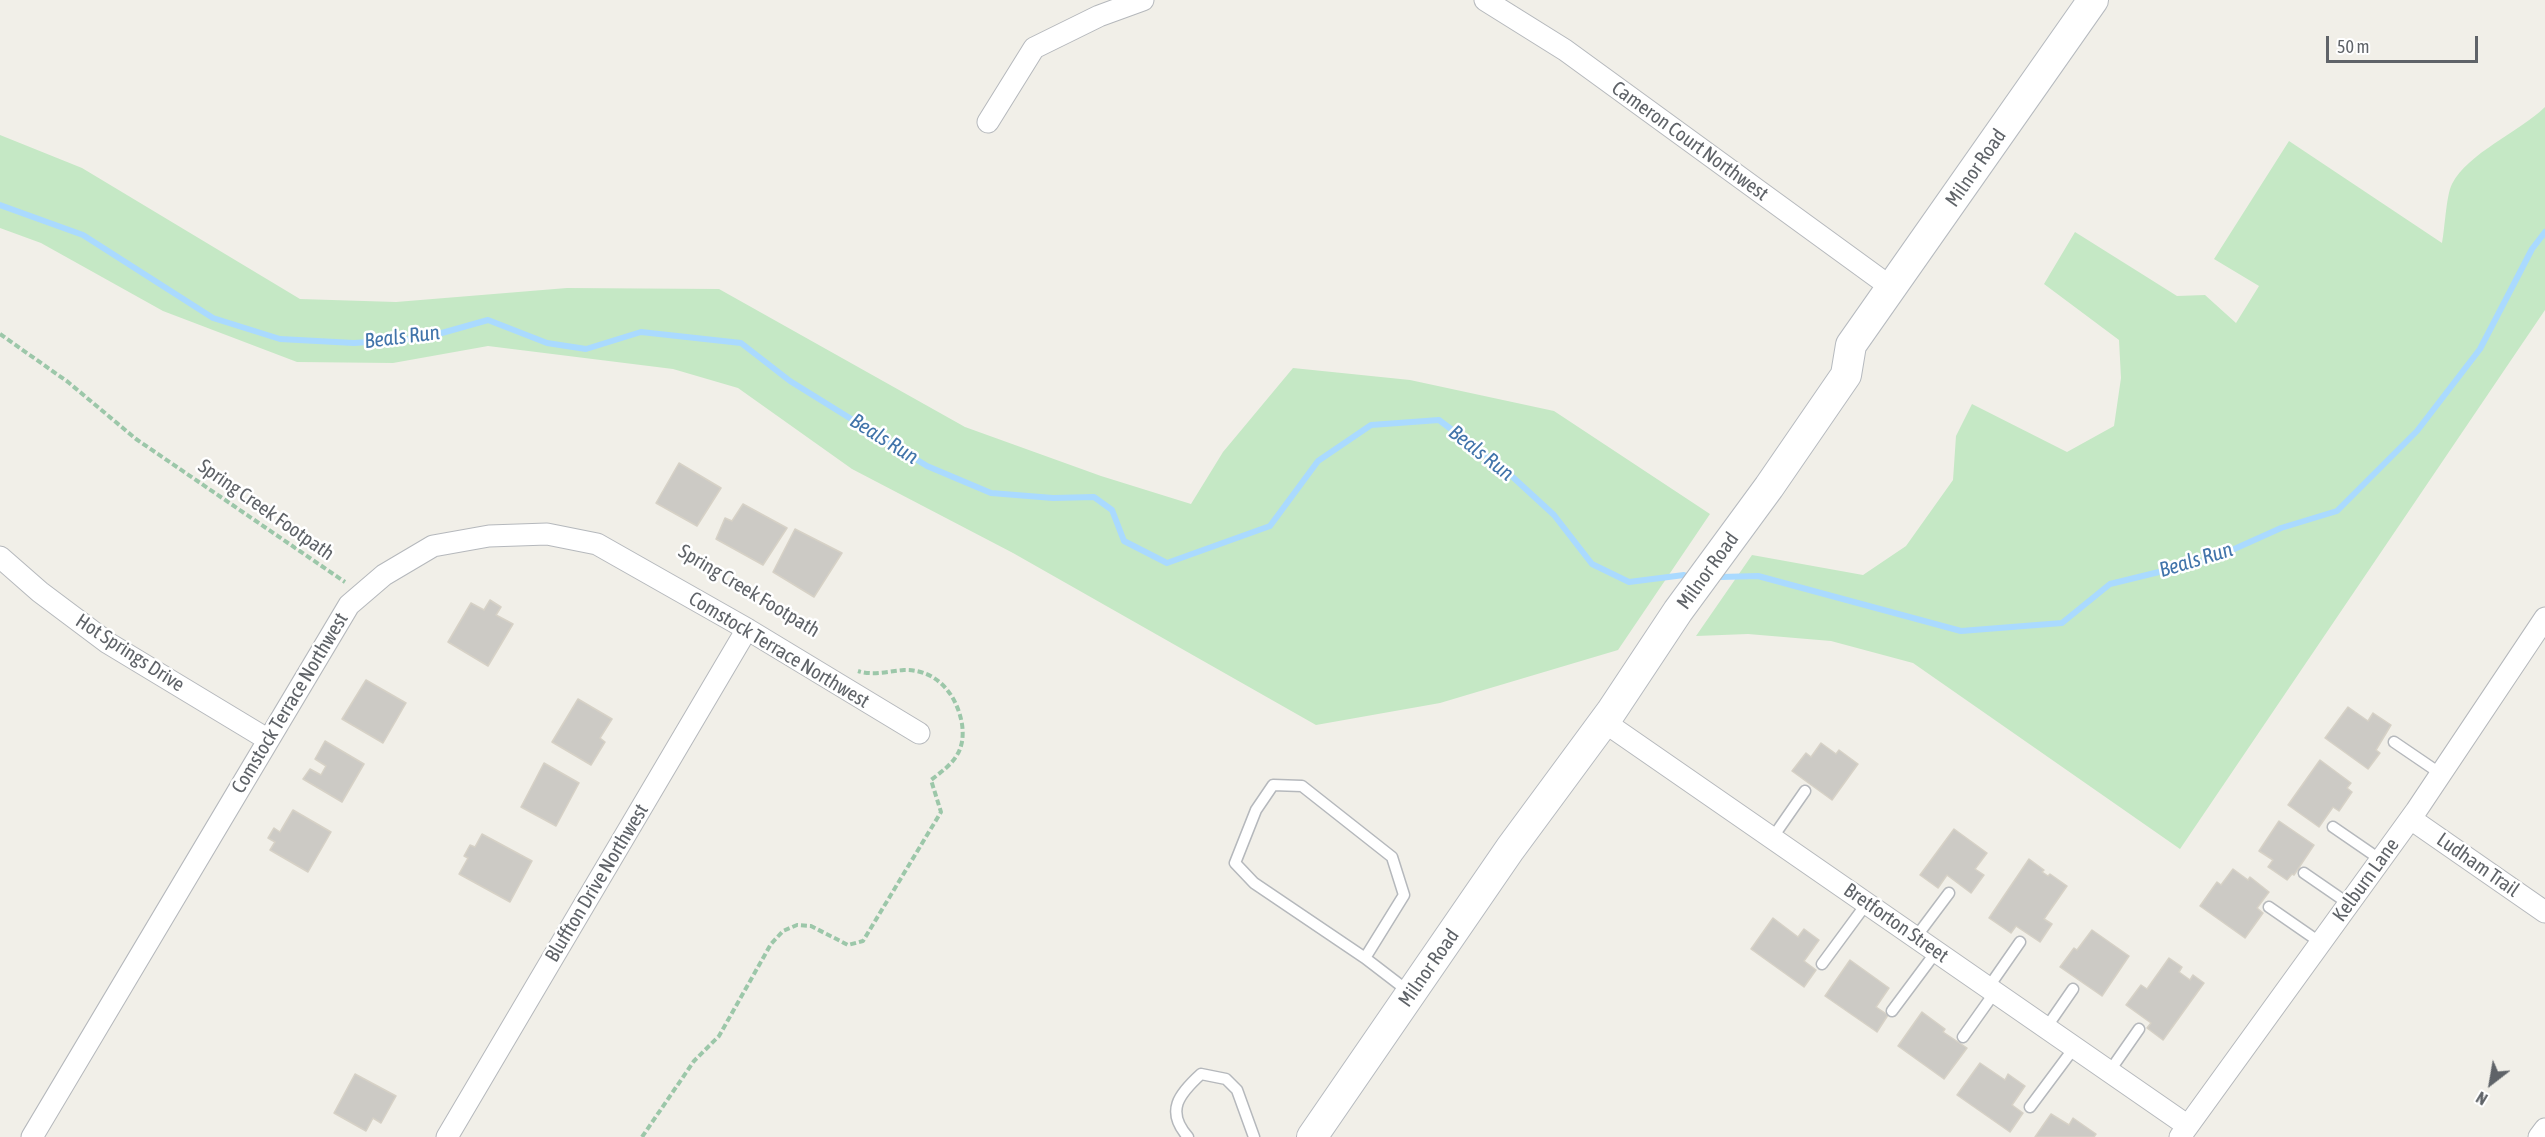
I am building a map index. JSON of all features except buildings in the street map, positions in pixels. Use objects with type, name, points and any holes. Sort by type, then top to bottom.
[{"type":"main road","name":"Milnor Road","points":[[1312,1137],[1510,849],[1603,721],[1846,375],[1851,345],[2093,0]]},
{"type":"street","points":[[988,122],[1034,48],[1099,16],[1143,0]]},
{"type":"street","name":"Cameron Court Northwest","points":[[1485,0],[1565,50],[1892,288]]},
{"type":"street","name":"Comstock Terrace Northwest","points":[[32,1137],[267,739],[349,605],[384,575],[433,546],[489,536],[547,534],[597,544],[747,629],[919,733]]},
{"type":"street","name":"Hot Springs Drive","points":[[0,557],[39,592],[108,643],[267,739]]},
{"type":"street","name":"Kelburn Lane","points":[[2184,1132],[2410,819],[2545,618]]},
{"type":"street","name":"Bluffton Drive Northwest","points":[[447,1137],[747,629]]},
{"type":"street","name":"Bretforton Street","points":[[1603,721],[2109,1072],[2184,1132]]},
{"type":"street","name":"Ludham Trail","points":[[2410,819],[2545,912]]},
{"type":"street","points":[[2539,1137],[2545,1129]]},
{"type":"lane","points":[[2394,742],[2441,774]]},
{"type":"lane","points":[[1365,958],[1404,895],[1392,856],[1302,786],[1272,785],[1256,810],[1235,863],[1254,883],[1365,958],[1411,993]]},
{"type":"lane","points":[[1773,837],[1805,791]]},
{"type":"lane","points":[[2333,827],[2381,860]]},
{"type":"lane","points":[[2304,873],[2349,904]]},
{"type":"lane","points":[[1916,937],[1949,893]]},
{"type":"lane","points":[[1822,964],[1867,903]]},
{"type":"lane","points":[[2269,907],[2320,943]]},
{"type":"lane","points":[[1964,1037],[2020,942]]},
{"type":"lane","points":[[1892,1011],[1936,952]]},
{"type":"lane","points":[[2046,1028],[2073,989]]},
{"type":"lane","points":[[2109,1072],[2139,1029]]},
{"type":"lane","points":[[2030,1107],[2074,1048]]},
{"type":"lane","points":[[1188,1137],[1178,1126],[1176,1104],[1185,1089],[1201,1074],[1226,1079],[1238,1089],[1254,1137]]},
{"type":"path","name":"Spring Creek Footpath","points":[[0,334],[68,382],[136,439],[334,576],[344,582],[354,575]]},
{"type":"path","points":[[642,1137],[694,1061],[719,1036],[771,944],[783,930],[797,925],[811,926],[848,945],[863,941],[941,812],[931,780],[954,763],[964,738],[959,709],[950,691],[933,676],[907,670],[866,674],[848,668]]},
{"type":"green space","points":[[2545,107],[2545,310],[2180,849],[1913,663],[1831,641],[1748,634],[1696,636],[1752,555],[1863,575],[1906,546],[1953,480],[1956,436],[1972,404],[2067,452],[2114,426],[2121,378],[2119,340],[2044,284],[2075,232],[2177,296],[2205,295],[2236,323],[2259,286],[2214,259],[2289,141],[2442,243],[2450,189],[2460,173],[2470,162]]},
{"type":"green space","points":[[0,135],[82,168],[300,299],[396,302],[567,288],[719,289],[965,427],[1101,476],[1191,504],[1223,452],[1293,368],[1410,380],[1554,411],[1710,514],[1618,650],[1440,703],[1316,725],[1013,553],[852,469],[738,388],[673,369],[488,346],[393,363],[297,362],[163,311],[41,243],[0,228]]},
{"type":"waterway","name":"Beals Run","points":[[0,205],[83,235],[213,318],[280,339],[354,343],[424,338],[488,320],[547,343],[586,349],[641,332],[741,343],[790,381],[927,466],[991,493],[1053,498],[1094,497],[1112,510],[1124,541],[1167,563],[1270,526],[1318,461],[1371,425],[1439,420],[1504,469],[1554,515],[1592,564],[1629,582],[1684,575]]},
{"type":"waterway","name":"Beals Run","points":[[1721,577],[1758,576],[1961,631],[2062,623],[2110,584],[2212,559],[2281,528],[2337,511],[2417,431],[2480,349],[2532,249],[2545,232]]}]
